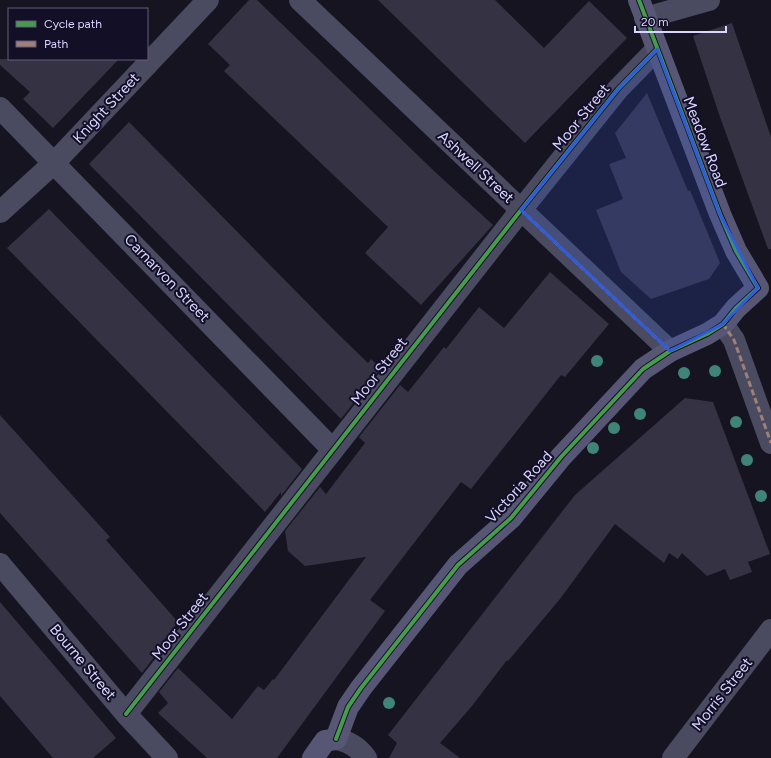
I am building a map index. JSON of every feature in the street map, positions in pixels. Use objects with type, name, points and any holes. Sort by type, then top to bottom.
[{"type":"street","name":"Knight Street","points":[[0,212],[55,162],[208,0]]},
{"type":"street","name":"Ashwell Street","points":[[300,0],[670,351]]},
{"type":"street","points":[[642,9],[709,0]]},
{"type":"street","name":"Meadow Road","points":[[642,9],[720,214],[739,257],[764,290]]},
{"type":"street","name":"Moor Street","points":[[126,714],[618,89],[657,48]]},
{"type":"street","name":"Carnarvon Street","points":[[0,108],[55,162],[333,450]]},
{"type":"street","name":"Victoria Road","points":[[336,739],[348,707],[360,688],[458,565],[511,518],[561,457],[643,369],[670,351],[707,334],[723,324],[736,308],[764,290]]},
{"type":"street","points":[[723,324],[734,340],[771,443]]},
{"type":"street","name":"Bourne Street","points":[[0,564],[126,714],[167,758]]},
{"type":"street","name":"Morris Street","points":[[672,758],[771,630]]},
{"type":"street","points":[[313,758],[325,741],[336,739],[345,740],[366,758]]},
{"type":"highlighted area","points":[[657,49],[720,214],[758,288],[723,324],[670,351],[521,210],[618,89]]},
{"type":"building","points":[[249,0],[257,0],[433,170],[493,225],[421,305],[365,253],[388,227],[224,71],[230,65],[208,44]]},
{"type":"building","points":[[378,0],[495,0],[544,48],[589,1],[627,38],[525,143]]},
{"type":"building","points":[[732,23],[771,137],[771,249],[768,249],[720,117],[693,36]]},
{"type":"building","points":[[0,59],[118,60],[53,128],[23,99],[30,92],[0,65]]},
{"type":"building","points":[[647,93],[688,191],[690,190],[720,263],[709,279],[651,299],[621,272],[596,210],[623,199],[609,164],[626,158],[615,133]]},
{"type":"building","points":[[129,122],[335,331],[368,363],[371,359],[381,368],[341,419],[89,164]]},
{"type":"building","points":[[49,209],[302,469],[281,496],[281,492],[265,512],[7,248]]},
{"type":"building","points":[[550,272],[609,324],[565,377],[561,375],[471,489],[461,482],[370,600],[385,611],[277,758],[207,758],[158,713],[168,703],[159,692],[178,668],[232,719],[258,686],[264,690],[273,679],[274,680],[366,557],[305,566],[288,551],[285,531],[320,487],[326,494],[365,443],[359,437],[400,385],[408,392],[444,347],[446,349],[479,307],[504,328]]},
{"type":"building","points":[[685,398],[713,402],[770,554],[748,562],[752,572],[730,580],[725,569],[707,576],[682,553],[678,559],[669,553],[664,563],[615,524],[560,599],[508,661],[507,660],[472,706],[440,743],[460,758],[389,758],[397,743],[388,735],[575,495]]},
{"type":"building","points":[[0,415],[110,537],[106,540],[178,622],[157,649],[159,651],[142,673],[0,513]]},
{"type":"building","points":[[0,602],[116,738],[93,758],[53,758],[0,696]]},
{"type":"marked path","points":[[521,210],[670,351]]},
{"type":"marked path","points":[[723,324],[734,340],[771,443]]},
{"type":"cycle path","points":[[639,0],[720,214],[736,251],[758,288]]},
{"type":"cycle path","points":[[126,714],[521,210],[618,89],[657,49]]},
{"type":"cycle path","points":[[336,739],[348,707],[361,688],[458,565],[511,518],[561,457],[643,369],[670,351],[707,334],[723,324],[736,308],[758,288]]}]
